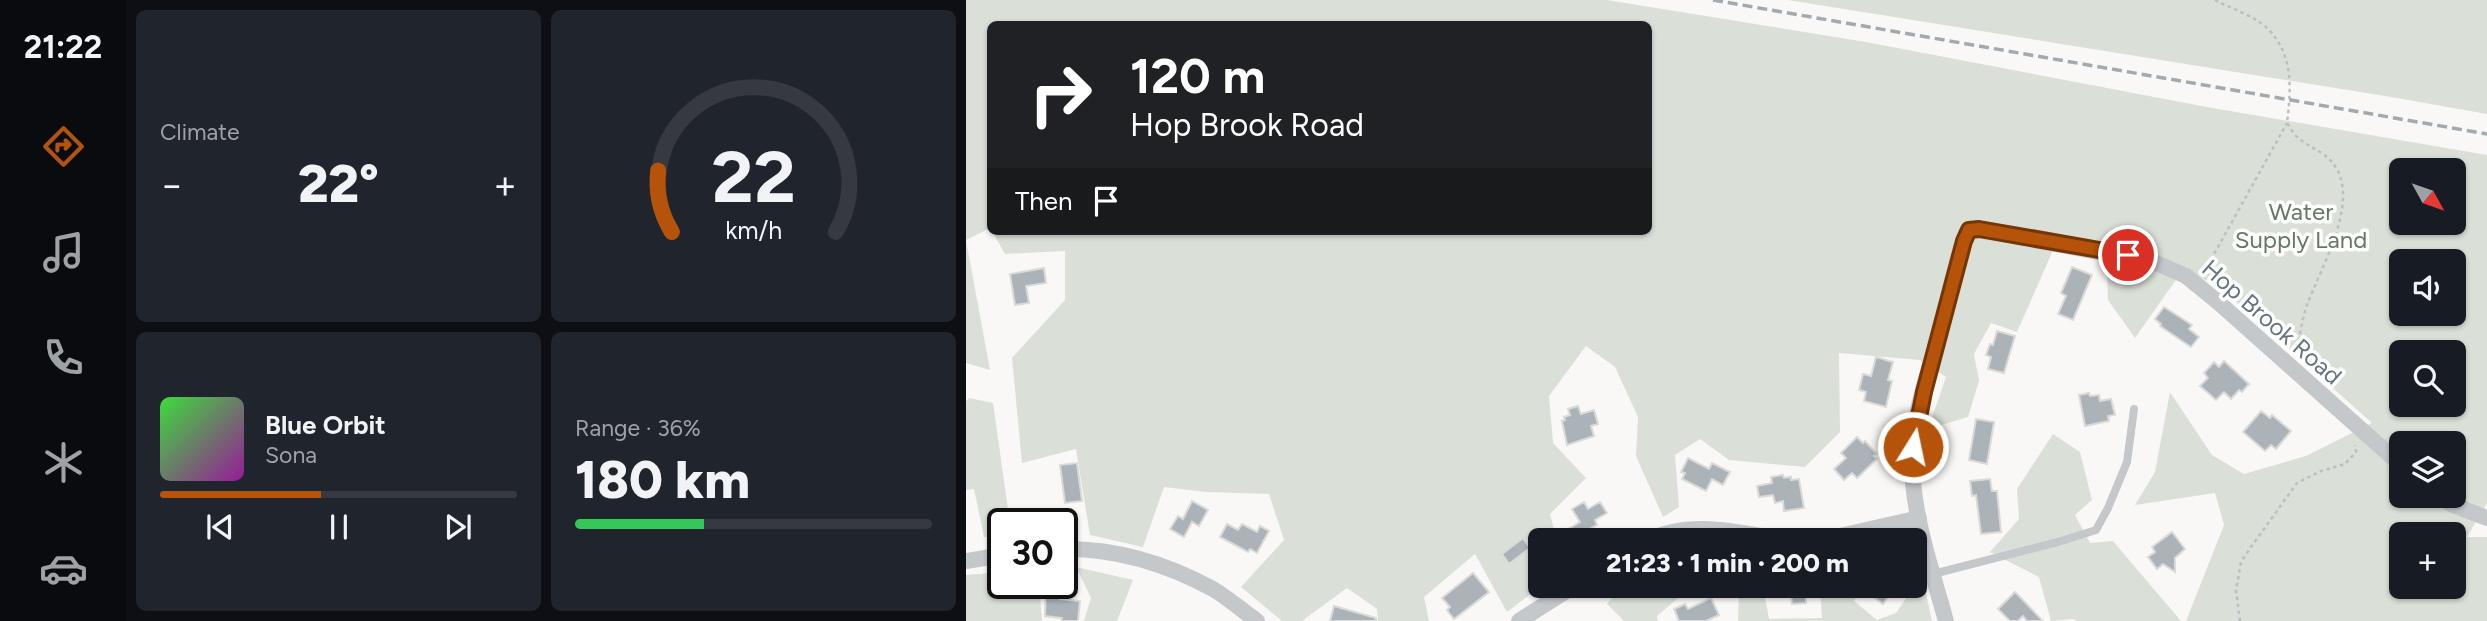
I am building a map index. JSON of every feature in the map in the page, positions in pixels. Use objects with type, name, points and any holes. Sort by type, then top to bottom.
[{"type":"street","name":"Hop Brook Road","points":[[1919,518],[1912,462],[1917,424],[1969,230],[1984,230],[2135,257],[2166,267],[2197,284],[2389,454]]},
{"type":"street","points":[[2462,508],[2487,517]]},
{"type":"street","points":[[1875,528],[1919,518],[1946,621]]},
{"type":"street","points":[[1078,549],[1153,562],[1214,590],[1257,621]]},
{"type":"street","points":[[966,561],[987,558]]},
{"type":"street","points":[[1519,621],[1555,598]]},
{"type":"lane","points":[[1933,574],[2096,530],[2127,462],[2133,409]]},
{"type":"path","points":[[2197,284],[2287,123],[2291,89],[2290,76],[2279,45],[2268,29],[2215,0]]},
{"type":"path","points":[[2287,123],[2296,136],[2324,153],[2336,167],[2342,182],[2338,234],[2306,308],[2300,332],[2298,348],[2310,366]]},
{"type":"path","points":[[2240,621],[2236,591],[2241,562],[2297,483],[2321,471],[2344,464],[2356,452],[2354,422]]},
{"type":"green space","name":"Water Supply Land","points":[[966,0],[1607,0],[1866,42],[2207,107],[2487,155],[2487,503],[2467,537],[2487,537],[2487,621],[2186,621],[2224,525],[2215,493],[2135,505],[2155,472],[2170,392],[2212,455],[2244,474],[2306,456],[2372,423],[2231,297],[2185,267],[2135,338],[2108,300],[2106,241],[2058,239],[2017,332],[1991,323],[1974,354],[1979,381],[1968,417],[1928,429],[1946,377],[1920,360],[1839,353],[1840,432],[1805,467],[1729,460],[1700,439],[1675,455],[1679,507],[1663,517],[1636,456],[1638,417],[1615,367],[1586,346],[1549,396],[1553,443],[1586,478],[1550,514],[1554,528],[1528,528],[1528,596],[1507,612],[1475,554],[1424,597],[1429,621],[1378,621],[1377,609],[1347,588],[1302,621],[1282,621],[1241,587],[1284,540],[1269,494],[1206,492],[1164,487],[1143,547],[1090,535],[1076,449],[1022,463],[1012,358],[1065,300],[1065,251],[1005,254],[994,235],[1652,235],[1652,21],[987,21],[987,230],[966,240]]},
{"type":"green space","points":[[1788,0],[2487,0],[2487,114],[2391,97]]},
{"type":"green space","points":[[966,240],[990,370],[966,363]]},
{"type":"green space","points":[[969,398],[993,403],[1008,508],[987,508],[987,537],[984,537],[974,489],[966,490],[966,401]]},
{"type":"green space","points":[[2053,434],[2080,452],[2092,500],[2075,515],[2090,543],[2113,541],[2181,621],[2051,621],[2039,577],[1990,552],[2019,519],[2017,489]]},
{"type":"green space","points":[[1078,567],[1133,580],[1117,621],[1084,621],[1091,598]]},
{"type":"green space","points":[[987,573],[987,599],[1040,599],[1042,621],[966,621],[966,575]]},
{"type":"green space","points":[[1612,598],[1678,598],[1657,616],[1658,621],[1624,621],[1607,604]]},
{"type":"green space","points":[[1739,598],[1765,598],[1769,619],[1822,618],[1821,598],[1855,598],[1854,601],[1877,620],[1896,613],[1906,598],[1927,598],[1932,621],[1738,621]]},
{"type":"building","points":[[2072,267],[2092,275],[2073,320],[2058,314],[2066,296],[2061,293]]},
{"type":"building","points":[[1044,268],[1046,283],[1026,286],[1029,303],[1015,305],[1010,274]]},
{"type":"building","points":[[2164,307],[2192,325],[2189,329],[2199,337],[2191,347],[2160,326],[2155,319]]},
{"type":"building","points":[[1997,331],[2015,336],[2004,373],[1988,369],[1991,357],[1986,355],[1990,344],[1993,345]]},
{"type":"building","points":[[1876,357],[1893,362],[1888,380],[1892,381],[1886,407],[1864,401],[1866,392],[1859,390],[1863,374],[1871,376]]},
{"type":"building","points":[[2224,361],[2249,384],[2231,399],[2224,392],[2216,400],[2200,386],[2208,378],[2204,373],[2214,362],[2219,367]]},
{"type":"building","points":[[2089,393],[2090,396],[2099,395],[2100,401],[2111,399],[2115,415],[2108,416],[2109,421],[2085,426],[2079,395]]},
{"type":"building","points":[[1578,406],[1581,414],[1594,410],[1598,424],[1591,426],[1594,436],[1567,445],[1562,421],[1570,415],[1568,409]]},
{"type":"building","points":[[2261,411],[2270,418],[2272,415],[2291,431],[2276,449],[2271,445],[2265,451],[2243,432]]},
{"type":"building","points":[[1976,419],[1994,422],[1987,464],[1969,460]]},
{"type":"building","points":[[1857,437],[1863,443],[1865,441],[1877,454],[1874,456],[1877,459],[1857,478],[1852,473],[1844,480],[1834,469],[1846,458],[1841,453]]},
{"type":"building","points":[[1688,458],[1709,469],[1712,463],[1730,472],[1723,485],[1712,479],[1706,491],[1682,479],[1685,473],[1681,472]]},
{"type":"building","points":[[1077,463],[1082,501],[1065,503],[1060,465]]},
{"type":"building","points":[[1783,475],[1784,478],[1791,477],[1791,480],[1799,479],[1804,508],[1784,511],[1783,501],[1775,503],[1773,495],[1759,497],[1757,486],[1772,483],[1771,477]]},
{"type":"building","points":[[1990,479],[1992,491],[1997,491],[2001,532],[1981,534],[1976,495],[1972,496],[1970,481]]},
{"type":"building","points":[[1192,501],[1208,510],[1199,526],[1192,522],[1184,537],[1170,529],[1178,516],[1183,519]]},
{"type":"building","points":[[1584,502],[1588,509],[1600,502],[1607,513],[1595,520],[1597,525],[1591,528],[1570,528],[1580,522],[1572,509]]},
{"type":"building","points":[[1227,524],[1238,530],[1242,524],[1257,532],[1260,526],[1269,531],[1257,553],[1250,549],[1248,552],[1220,537]]},
{"type":"building","points":[[2172,532],[2185,549],[2175,558],[2175,572],[2163,564],[2157,569],[2148,557],[2155,552],[2152,547]]},
{"type":"building","points":[[1523,538],[1528,545],[1528,550],[1509,564],[1502,554]]},
{"type":"building","points":[[1473,573],[1489,592],[1454,619],[1447,610],[1450,607],[1442,598]]},
{"type":"building","points":[[2015,592],[2043,621],[2027,621],[2023,616],[2018,621],[2010,621],[1998,609]]},
{"type":"building","points":[[1711,598],[1719,615],[1706,621],[1679,621],[1674,609],[1685,604],[1688,609]]},
{"type":"building","points":[[1791,598],[1806,598],[1806,603],[1792,604]]},
{"type":"building","points":[[1875,598],[1887,598],[1883,604]]},
{"type":"building","points":[[1046,599],[1080,601],[1078,621],[1061,621],[1062,618],[1045,616]]},
{"type":"building","points":[[1334,606],[1376,618],[1376,621],[1330,621]]},
{"type":"railway","points":[[1713,0],[2487,134]]},
{"type":"route","points":[[1913,447],[1924,392],[1969,230],[1979,229],[2103,253],[2128,255]]}]
